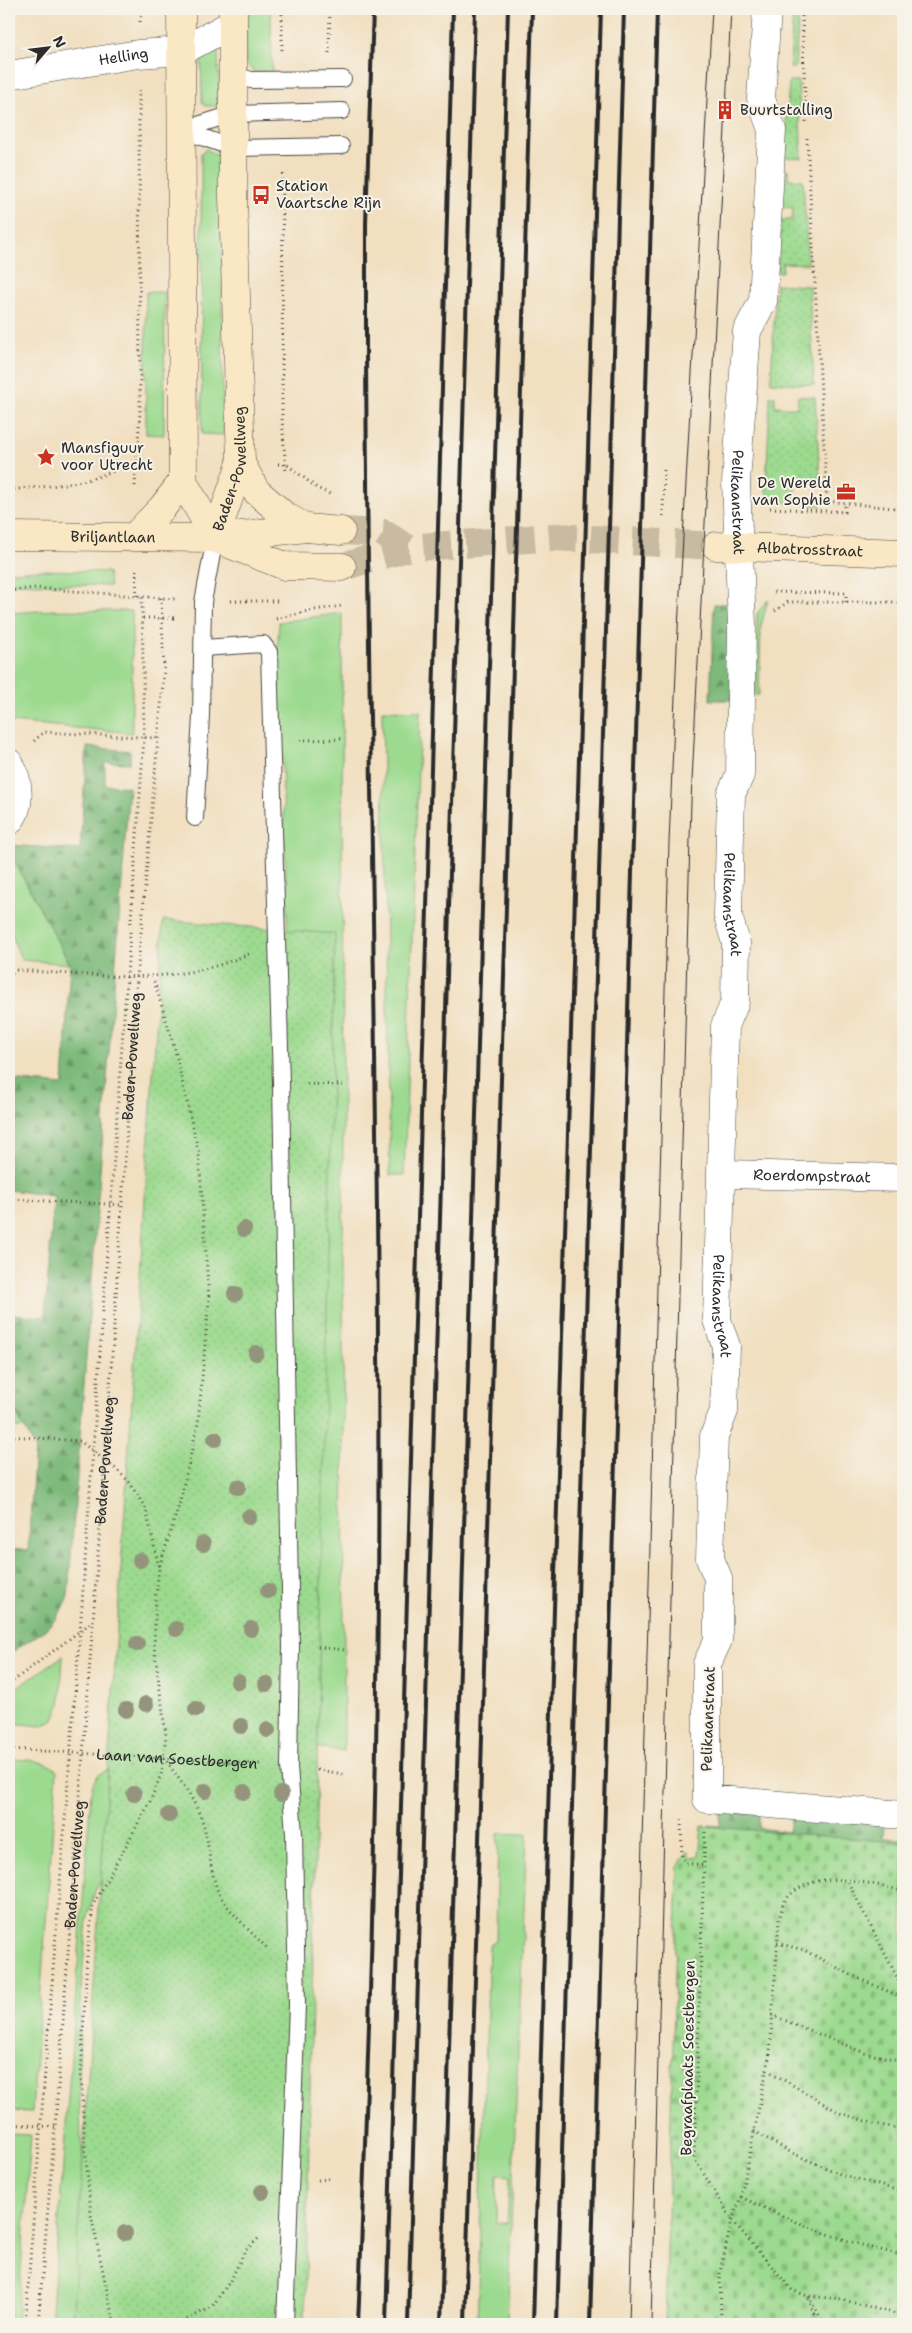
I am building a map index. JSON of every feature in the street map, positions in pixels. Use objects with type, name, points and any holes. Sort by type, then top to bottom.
[{"type":"main road","name":"Baden-Powellweg","points":[[181,9],[183,481],[216,538]]},
{"type":"main road","name":"Baden-Powellweg","points":[[216,538],[241,463],[232,114],[232,16]]},
{"type":"main road","points":[[241,463],[256,491],[272,506],[306,528]]},
{"type":"main road","points":[[135,536],[162,508],[183,481]]},
{"type":"main road","points":[[216,538],[306,528],[341,531]]},
{"type":"main road","name":"Briljantlaan","points":[[9,536],[216,538]]},
{"type":"main road","points":[[216,538],[285,566],[342,567]]},
{"type":"main road","name":"Albatrosstraat","points":[[727,547],[903,553]]},
{"type":"street","name":"Pelikaanstraat","points":[[707,1799],[707,1664],[718,1640],[718,1578],[710,1559],[714,1436],[724,1411],[726,1346],[717,1320],[725,1026],[735,1002],[736,943],[728,916],[731,794],[740,775],[742,626],[727,547],[736,482],[747,331],[763,301],[772,130],[761,100],[767,9]]},
{"type":"street","name":"Helling","points":[[9,75],[138,54],[182,51],[232,16]]},
{"type":"street","points":[[9,763],[18,783],[14,815],[9,821]]},
{"type":"street","name":"Roerdompstraat","points":[[722,1174],[903,1178]]},
{"type":"street","points":[[707,1799],[903,1814]]},
{"type":"lane","points":[[232,74],[251,80],[343,79]]},
{"type":"lane","points":[[182,130],[232,114],[342,111]]},
{"type":"lane","points":[[182,130],[233,148],[341,146]]},
{"type":"lane","points":[[195,818],[203,648],[203,602],[216,538]]},
{"type":"lane","points":[[203,648],[263,644],[269,652],[281,1083],[291,1646],[289,1766],[294,1834],[297,1977],[285,2324]]},
{"type":"path","points":[[282,9],[282,81]]},
{"type":"path","points":[[329,61],[330,9]]},
{"type":"path","points":[[802,9],[804,81],[827,501],[903,510]]},
{"type":"path","points":[[135,464],[140,413],[138,54]]},
{"type":"path","points":[[282,147],[282,418],[286,464],[317,488],[335,496]]},
{"type":"path","points":[[663,516],[664,468]]},
{"type":"path","points":[[814,511],[845,512],[845,503]]},
{"type":"path","points":[[9,591],[35,588],[142,597],[144,738],[80,1631],[68,1753],[25,2324]]},
{"type":"path","points":[[773,592],[846,593],[844,604],[903,602]]},
{"type":"path","name":"Baden-Powellweg","points":[[38,2324],[55,2127],[105,1461],[137,978],[164,672],[161,597],[142,597]]},
{"type":"path","points":[[9,763],[44,732],[158,738]]},
{"type":"path","points":[[298,740],[342,738]]},
{"type":"path","points":[[9,977],[16,970],[137,978],[153,978],[199,972],[230,962],[277,941]]},
{"type":"path","points":[[114,2324],[91,2215],[85,2145],[82,2076],[87,1956],[93,1905],[150,1802],[162,1774],[166,1735],[154,1646],[159,1568],[179,1505],[198,1423],[209,1300],[199,1154],[174,1046],[153,978]]},
{"type":"path","points":[[281,1083],[344,1085]]},
{"type":"path","points":[[9,1199],[123,1205]]},
{"type":"path","points":[[9,1436],[80,1441],[130,1482],[146,1508],[159,1568]]},
{"type":"path","points":[[9,1684],[93,1622]]},
{"type":"path","points":[[309,1646],[345,1650]]},
{"type":"path","name":"Laan van Soestbergen","points":[[9,1749],[289,1766],[344,1774]]},
{"type":"path","points":[[164,1757],[189,1791],[195,1805],[205,1830],[212,1874],[218,1892],[260,1941],[297,1977]]},
{"type":"path","name":"Begraafplaats Soestbergen","points":[[707,1799],[703,1865],[694,2158],[732,2220],[792,2290],[808,2296],[840,2299],[903,2316]]},
{"type":"path","points":[[681,1812],[682,1858],[685,1862],[703,1865]]},
{"type":"path","points":[[721,2324],[720,2272],[732,2220],[741,2197],[770,2053],[779,1920],[786,1899],[803,1885],[829,1880],[866,1882],[903,1891]]},
{"type":"path","points":[[848,1881],[897,1977],[903,1994]]},
{"type":"path","points":[[777,1944],[804,1950],[851,1975],[903,1998]]},
{"type":"path","points":[[772,2015],[865,2053],[903,2061]]},
{"type":"path","points":[[766,2070],[840,2113],[875,2124],[903,2128]]},
{"type":"path","points":[[9,2124],[55,2127]]},
{"type":"path","points":[[754,2131],[790,2152],[840,2174],[903,2192]]},
{"type":"path","points":[[741,2197],[786,2219],[841,2240],[903,2255]]},
{"type":"path","points":[[178,2324],[212,2306],[230,2282],[245,2251],[268,2230],[289,2223]]},
{"type":"path","points":[[808,2296],[814,2314],[813,2324]]},
{"type":"path","points":[[808,2296],[822,2320],[828,2324]]},
{"type":"green space","points":[[246,9],[269,9],[271,14],[272,73],[254,71],[246,64]]},
{"type":"green space","points":[[793,9],[799,9],[795,68],[790,68]]},
{"type":"green space","points":[[218,47],[219,106],[205,106],[202,102],[201,51]]},
{"type":"green space","points":[[789,81],[798,81],[802,158],[784,157]]},
{"type":"green space","points":[[206,149],[221,157],[223,435],[202,434],[201,153]]},
{"type":"green space","points":[[783,170],[788,170],[788,179],[803,180],[808,264],[783,263],[782,272],[777,272],[781,220],[792,220],[793,208],[781,207]]},
{"type":"green space","points":[[776,284],[809,286],[814,385],[771,382]]},
{"type":"green space","points":[[146,292],[165,292],[164,435],[146,434]]},
{"type":"green space","points":[[770,396],[775,396],[775,406],[797,408],[798,396],[815,397],[820,478],[795,480],[796,498],[821,501],[821,506],[778,502],[772,499],[766,491]]},
{"type":"green space","points":[[41,570],[108,572],[110,586],[9,583],[9,572]]},
{"type":"green space","points":[[768,599],[761,626],[759,695],[755,695],[757,614]]},
{"type":"green space","points":[[714,604],[733,604],[731,700],[710,700]]},
{"type":"green space","points":[[53,610],[132,611],[132,733],[10,722],[9,613]]},
{"type":"green space","points":[[342,613],[344,1751],[297,1745],[288,942],[281,734],[276,670],[279,622]]},
{"type":"green space","points":[[382,710],[420,711],[404,1175],[390,1175]]},
{"type":"green space","points":[[87,747],[130,751],[130,763],[105,762],[105,785],[129,787],[68,1596],[58,1616],[51,1624],[9,1654],[9,1549],[28,1550],[35,1447],[9,1400],[9,1314],[45,1317],[54,1196],[9,1190],[9,1080],[63,1085],[70,964],[9,851],[9,845],[80,850]]},
{"type":"green space","points":[[9,851],[70,964],[21,960],[9,927]]},
{"type":"green space","points":[[163,920],[335,934],[305,2324],[72,2324]]},
{"type":"green space","points":[[9,1400],[24,1428],[9,1428]]},
{"type":"green space","points":[[63,1656],[60,1705],[54,1720],[42,1726],[9,1723],[9,1693]]},
{"type":"green space","points":[[9,1759],[40,1762],[57,1770],[32,2112],[9,2111]]},
{"type":"green space","points":[[110,1769],[107,1870],[95,1891],[87,1919],[80,2003],[79,2076],[81,2139],[88,2211],[110,2324],[51,2324],[91,1792],[97,1777],[102,1772]]},
{"type":"green space","points":[[721,1812],[759,1814],[759,1828],[789,1832],[791,1817],[884,1824],[883,1838],[903,1839],[903,1858],[710,1827],[709,1825],[720,1826]]},
{"type":"green space","points":[[702,1826],[903,1843],[903,2324],[665,2324],[678,1866],[688,1851],[691,1859],[699,1855]]},
{"type":"green space","points":[[498,1833],[527,1834],[507,2324],[477,2324],[489,1946],[496,1941]],"holes":[[[497,2175],[510,2176],[507,2223],[496,2223]]]},
{"type":"green space","points":[[9,2134],[31,2135],[17,2324],[9,2324]]},
{"type":"tunnel","points":[[341,531],[383,533],[407,548]]},
{"type":"tunnel","points":[[342,567],[407,548],[555,537],[716,546]]},
{"type":"tram line","points":[[629,2324],[669,843],[677,647],[712,9]]},
{"type":"tram line","points":[[651,2324],[691,801],[731,9]]},
{"type":"railway","points":[[358,2324],[371,1962],[378,1600],[378,1287],[366,349],[366,223],[373,9]]},
{"type":"railway","points":[[386,2324],[453,9]]},
{"type":"railway","points":[[408,2324],[475,9]]},
{"type":"railway","points":[[441,2324],[508,9]]},
{"type":"railway","points":[[465,2324],[532,9]]},
{"type":"railway","points":[[533,2324],[601,9]]},
{"type":"railway","points":[[557,2324],[624,9]]},
{"type":"railway","points":[[590,2324],[657,9]]},
{"type":"place","name":"Buurtstalling","points":[[725,110]]},
{"type":"place","name":"Station Vaartsche Rijn","points":[[261,195]]},
{"type":"place","name":"Mansfiguur voor Utrecht","points":[[46,457]]},
{"type":"place","name":"De Wereld van Sophie","points":[[846,492]]}]
